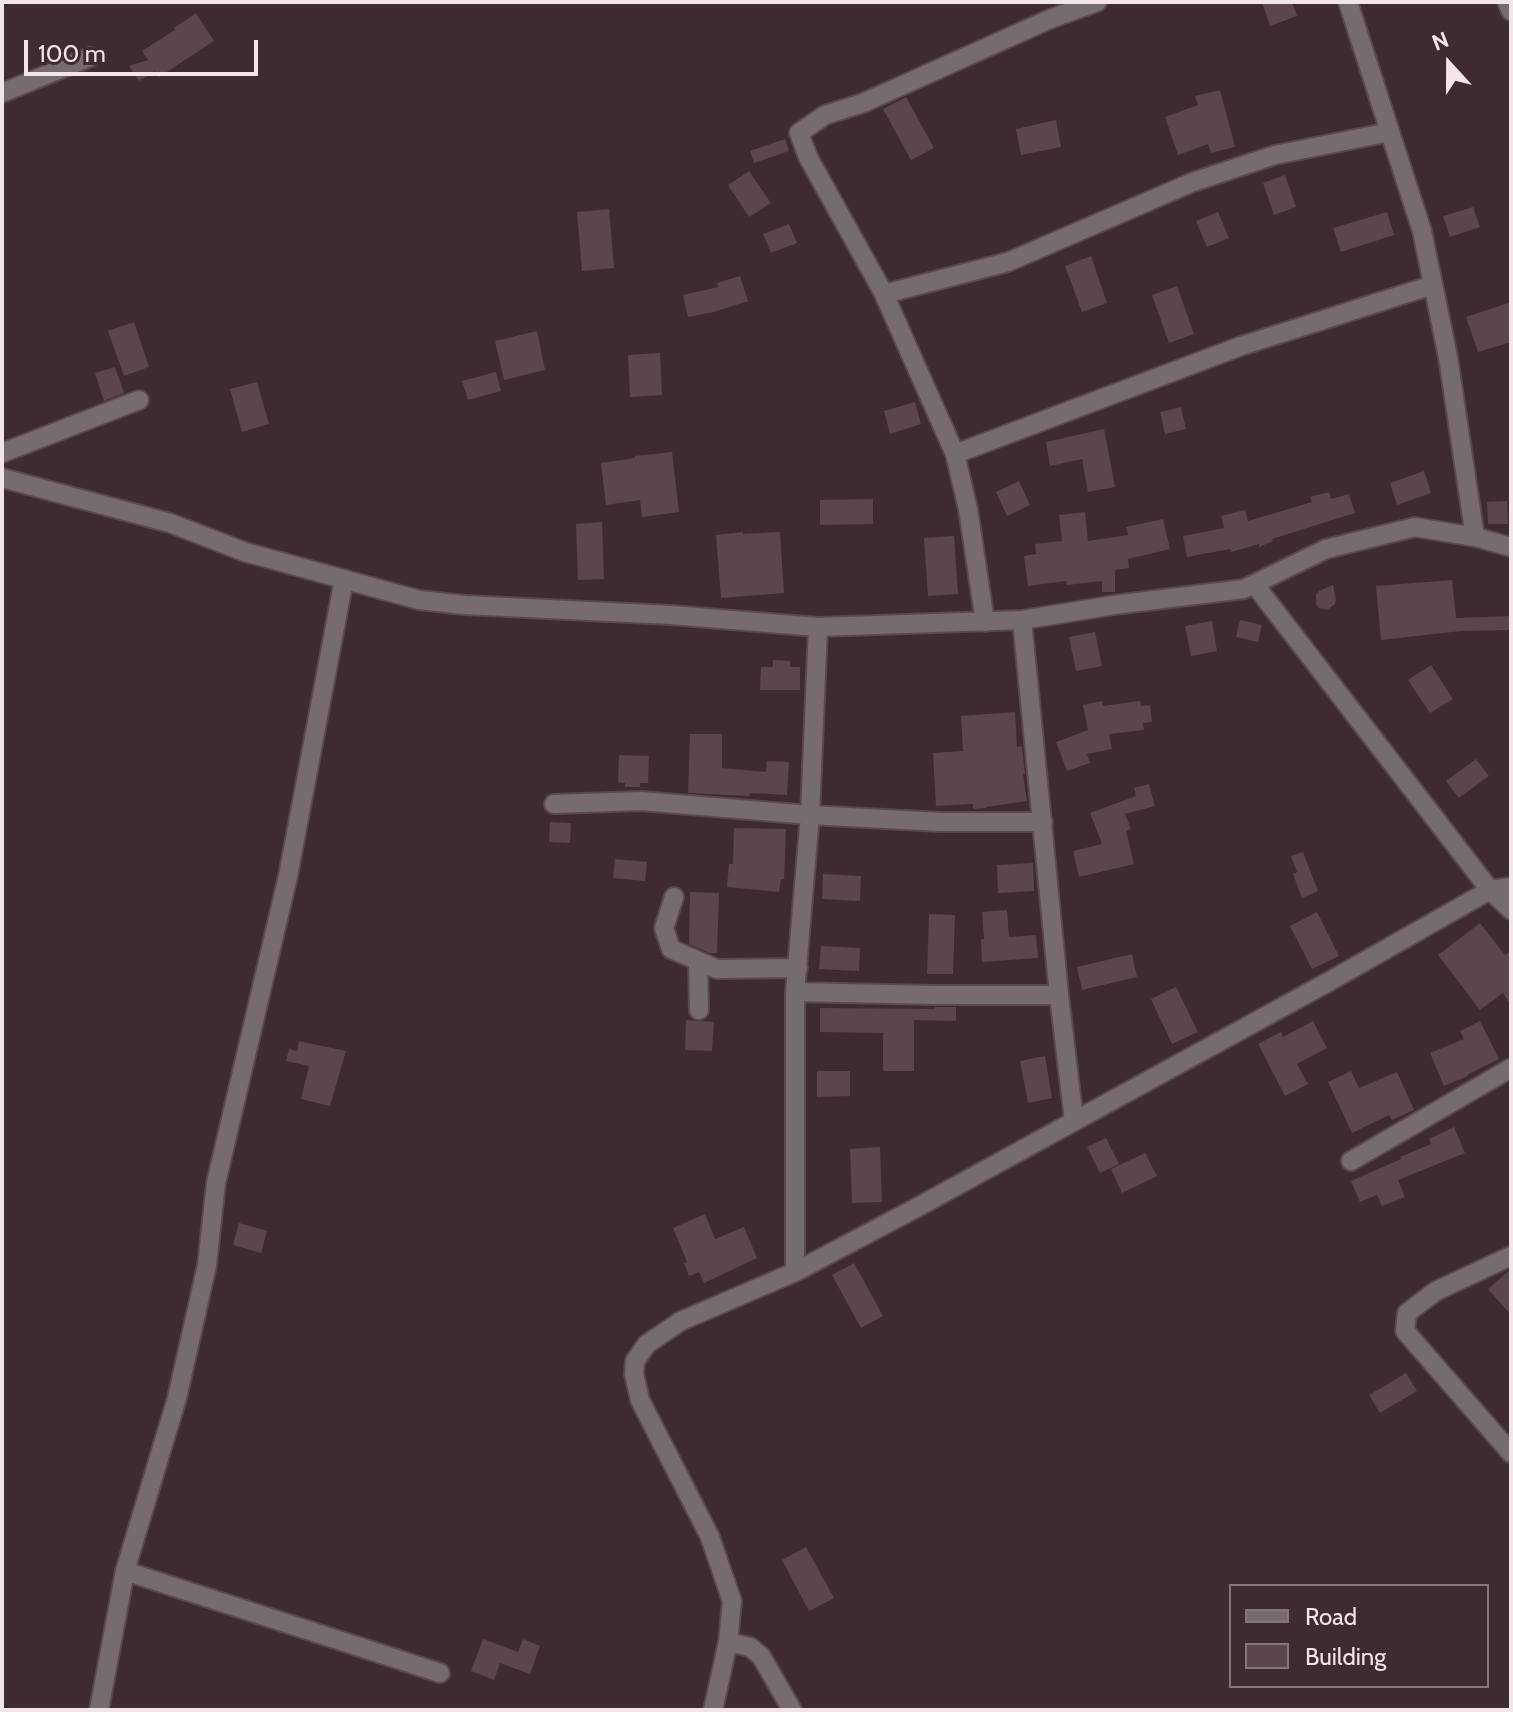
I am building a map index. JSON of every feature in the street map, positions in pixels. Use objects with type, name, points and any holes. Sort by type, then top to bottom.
[{"type":"street","points":[[985,622],[968,509],[955,454],[884,294],[808,157],[799,133],[825,115],[863,103],[1050,19],[1097,2]]},
{"type":"street","points":[[1348,2],[1422,231],[1448,357],[1475,537]]},
{"type":"street","points":[[1507,2],[1511,11]]},
{"type":"street","points":[[2,93],[90,57]]},
{"type":"street","points":[[884,294],[1008,262],[1193,182],[1275,155],[1390,132]]},
{"type":"street","points":[[955,454],[1241,346],[1433,285]]},
{"type":"street","points":[[2,453],[139,400]]},
{"type":"street","points":[[2,478],[170,523],[245,552],[419,600],[818,627],[1022,620],[1244,589],[1326,549],[1415,527],[1475,537],[1511,547]]},
{"type":"street","points":[[99,1710],[125,1571],[177,1398],[207,1265],[216,1183],[288,876],[344,579]]},
{"type":"street","points":[[1255,585],[1490,890],[1511,910]]},
{"type":"street","points":[[1022,620],[1074,1121]]},
{"type":"street","points":[[795,1272],[795,992],[810,815],[818,627]]},
{"type":"street","points":[[554,804],[641,801],[941,822],[1043,822]]},
{"type":"street","points":[[713,1710],[728,1642],[732,1601],[710,1537],[640,1400],[634,1374],[635,1361],[647,1344],[681,1321],[795,1272],[1330,981],[1490,890],[1511,887]]},
{"type":"street","points":[[674,897],[664,928],[671,949],[717,969],[798,968]]},
{"type":"street","points":[[698,961],[699,1010]]},
{"type":"street","points":[[795,992],[1059,995]]},
{"type":"street","points":[[1351,1161],[1511,1068]]},
{"type":"street","points":[[1511,1256],[1436,1291],[1407,1313],[1405,1331],[1511,1453]]},
{"type":"street","points":[[125,1571],[440,1673]]},
{"type":"street","points":[[728,1642],[750,1647],[761,1656],[792,1710]]},
{"type":"building","points":[[1262,2],[1292,2],[1297,16],[1270,26]]},
{"type":"building","points":[[196,13],[214,41],[159,77],[155,71],[139,81],[129,66],[148,60],[142,51]]},
{"type":"building","points":[[1220,90],[1235,147],[1211,153],[1208,144],[1178,155],[1165,117],[1198,105],[1195,96]]},
{"type":"building","points":[[906,97],[934,148],[911,160],[883,109]]},
{"type":"building","points":[[1056,120],[1061,147],[1021,155],[1016,129]]},
{"type":"building","points":[[785,139],[789,151],[754,163],[750,151]]},
{"type":"building","points":[[749,171],[771,203],[749,217],[728,185]]},
{"type":"building","points":[[1285,175],[1296,207],[1274,215],[1263,183]]},
{"type":"building","points":[[1473,207],[1480,227],[1450,237],[1443,216]]},
{"type":"building","points":[[609,209],[614,268],[582,271],[577,212]]},
{"type":"building","points":[[1218,212],[1229,238],[1207,247],[1196,221]]},
{"type":"building","points":[[1387,212],[1394,235],[1341,252],[1333,228]]},
{"type":"building","points":[[789,224],[797,243],[771,253],[763,234]]},
{"type":"building","points":[[1091,256],[1107,303],[1082,312],[1065,266]]},
{"type":"building","points":[[740,276],[748,301],[688,317],[683,295],[718,287],[717,283]]},
{"type":"building","points":[[1177,286],[1194,334],[1169,343],[1152,295]]},
{"type":"building","points":[[1511,302],[1511,342],[1478,352],[1466,317]]},
{"type":"building","points":[[134,322],[149,367],[124,376],[108,331]]},
{"type":"building","points":[[537,331],[545,370],[504,380],[495,341]]},
{"type":"building","points":[[660,353],[662,395],[630,397],[628,355]]},
{"type":"building","points":[[115,367],[124,393],[104,401],[95,373]]},
{"type":"building","points":[[496,372],[501,391],[468,400],[462,381]]},
{"type":"building","points":[[257,382],[269,424],[242,432],[230,389]]},
{"type":"building","points":[[915,402],[921,424],[890,434],[884,411]]},
{"type":"building","points":[[1181,407],[1186,429],[1165,434],[1160,412]]},
{"type":"building","points":[[1104,429],[1115,487],[1088,492],[1082,459],[1050,466],[1046,442]]},
{"type":"building","points":[[672,452],[679,512],[642,517],[640,500],[606,505],[601,463]]},
{"type":"building","points":[[1424,471],[1431,493],[1397,505],[1390,483]]},
{"type":"building","points":[[1019,481],[1030,505],[1007,516],[996,492]]},
{"type":"building","points":[[1329,492],[1331,499],[1349,494],[1355,513],[1272,539],[1259,547],[1259,544],[1231,552],[1230,549],[1187,557],[1183,536],[1224,528],[1221,516],[1245,510],[1248,521],[1312,502],[1310,497]]},
{"type":"building","points":[[873,499],[873,524],[820,525],[820,500]]},
{"type":"building","points":[[1507,501],[1508,524],[1488,524],[1487,502]]},
{"type":"building","points":[[1085,512],[1088,541],[1128,535],[1126,527],[1163,519],[1170,549],[1128,559],[1129,568],[1115,570],[1115,592],[1102,592],[1102,581],[1067,585],[1066,581],[1028,586],[1024,556],[1036,554],[1035,544],[1062,541],[1059,515]]},
{"type":"building","points":[[602,522],[604,579],[578,580],[576,524]]},
{"type":"building","points":[[780,532],[784,593],[721,598],[716,535]]},
{"type":"building","points":[[954,536],[958,594],[928,596],[924,538]]},
{"type":"building","points":[[1452,580],[1456,618],[1511,616],[1511,630],[1461,631],[1381,640],[1376,586]]},
{"type":"building","points":[[1333,585],[1335,604],[1327,610],[1319,608],[1316,595]]},
{"type":"building","points":[[1240,620],[1262,625],[1258,642],[1236,637]]},
{"type":"building","points":[[1212,621],[1217,651],[1191,656],[1185,626]]},
{"type":"building","points":[[1095,632],[1102,666],[1076,671],[1069,637]]},
{"type":"building","points":[[773,660],[790,661],[790,667],[800,667],[800,690],[760,690],[761,667],[773,667]]},
{"type":"building","points":[[1431,665],[1453,699],[1430,713],[1408,680]]},
{"type":"building","points":[[1102,701],[1103,706],[1140,701],[1141,706],[1150,705],[1152,722],[1143,723],[1144,730],[1109,734],[1112,749],[1087,754],[1090,763],[1067,771],[1056,742],[1088,730],[1083,705]]},
{"type":"building","points":[[1015,712],[1017,747],[1022,746],[1027,801],[973,809],[973,804],[936,806],[933,753],[963,751],[961,716]]},
{"type":"building","points":[[690,734],[722,734],[722,768],[766,772],[767,761],[789,762],[787,795],[688,793]]},
{"type":"building","points":[[619,755],[649,756],[648,783],[640,783],[640,787],[625,787],[625,783],[618,782]]},
{"type":"building","points":[[1476,759],[1489,776],[1459,798],[1446,781]]},
{"type":"building","points":[[1149,784],[1155,806],[1125,814],[1131,829],[1126,831],[1134,864],[1079,877],[1073,851],[1102,844],[1090,813],[1136,796],[1134,788]]},
{"type":"building","points":[[550,822],[571,823],[570,843],[549,842]]},
{"type":"building","points":[[734,828],[786,829],[784,879],[781,879],[779,892],[727,887],[729,864],[733,864]]},
{"type":"building","points":[[1303,852],[1318,891],[1302,898],[1293,874],[1297,872],[1291,856]]},
{"type":"building","points":[[615,859],[647,862],[645,881],[613,878]]},
{"type":"building","points":[[1033,863],[1034,891],[998,893],[997,865]]},
{"type":"building","points":[[823,874],[861,876],[860,901],[822,899]]},
{"type":"building","points":[[690,892],[719,893],[717,953],[689,944]]},
{"type":"building","points":[[1007,910],[1009,937],[1036,935],[1038,958],[982,962],[982,912]]},
{"type":"building","points":[[1317,912],[1339,956],[1312,969],[1290,926]]},
{"type":"building","points":[[929,914],[955,915],[953,974],[927,974]]},
{"type":"building","points":[[1480,923],[1505,955],[1511,951],[1511,1006],[1503,993],[1480,1010],[1438,955]]},
{"type":"building","points":[[821,946],[860,948],[859,971],[819,969]]},
{"type":"building","points":[[1132,954],[1137,977],[1082,990],[1077,967]]},
{"type":"building","points":[[1176,987],[1198,1032],[1172,1044],[1151,999]]},
{"type":"building","points":[[956,1007],[956,1021],[914,1020],[914,1071],[883,1071],[883,1033],[820,1032],[820,1008]]},
{"type":"building","points":[[686,1020],[714,1022],[712,1051],[685,1050]]},
{"type":"building","points":[[1313,1021],[1327,1048],[1297,1064],[1308,1084],[1285,1096],[1258,1044],[1281,1032],[1283,1037]]},
{"type":"building","points":[[1480,1021],[1499,1059],[1444,1086],[1430,1053],[1464,1039],[1460,1031]]},
{"type":"building","points":[[299,1041],[346,1051],[330,1106],[301,1099],[309,1066],[286,1061],[289,1049],[297,1051]]},
{"type":"building","points":[[1045,1056],[1052,1098],[1028,1103],[1020,1061]]},
{"type":"building","points":[[817,1071],[850,1071],[850,1096],[817,1097]]},
{"type":"building","points":[[1351,1071],[1359,1088],[1397,1072],[1414,1110],[1392,1120],[1389,1115],[1352,1133],[1328,1082]]},
{"type":"building","points":[[1454,1127],[1465,1153],[1398,1180],[1405,1197],[1382,1206],[1377,1195],[1360,1202],[1351,1181],[1431,1144],[1429,1139]]},
{"type":"building","points":[[1106,1138],[1119,1164],[1100,1173],[1087,1147]]},
{"type":"building","points":[[880,1147],[882,1202],[852,1203],[850,1149]]},
{"type":"building","points":[[1145,1153],[1157,1176],[1122,1193],[1111,1169]]},
{"type":"building","points":[[705,1214],[715,1239],[744,1227],[757,1258],[704,1283],[699,1272],[689,1276],[684,1263],[687,1262],[673,1228]]},
{"type":"building","points":[[239,1223],[267,1231],[261,1253],[233,1245]]},
{"type":"building","points":[[854,1263],[883,1316],[861,1328],[832,1275]]},
{"type":"building","points":[[1511,1269],[1511,1315],[1488,1289]]},
{"type":"building","points":[[1406,1373],[1417,1391],[1380,1413],[1369,1395]]},
{"type":"building","points":[[806,1547],[834,1598],[809,1611],[782,1560]]},
{"type":"building","points":[[483,1639],[518,1652],[523,1639],[540,1646],[530,1674],[500,1663],[494,1680],[471,1671]]}]
